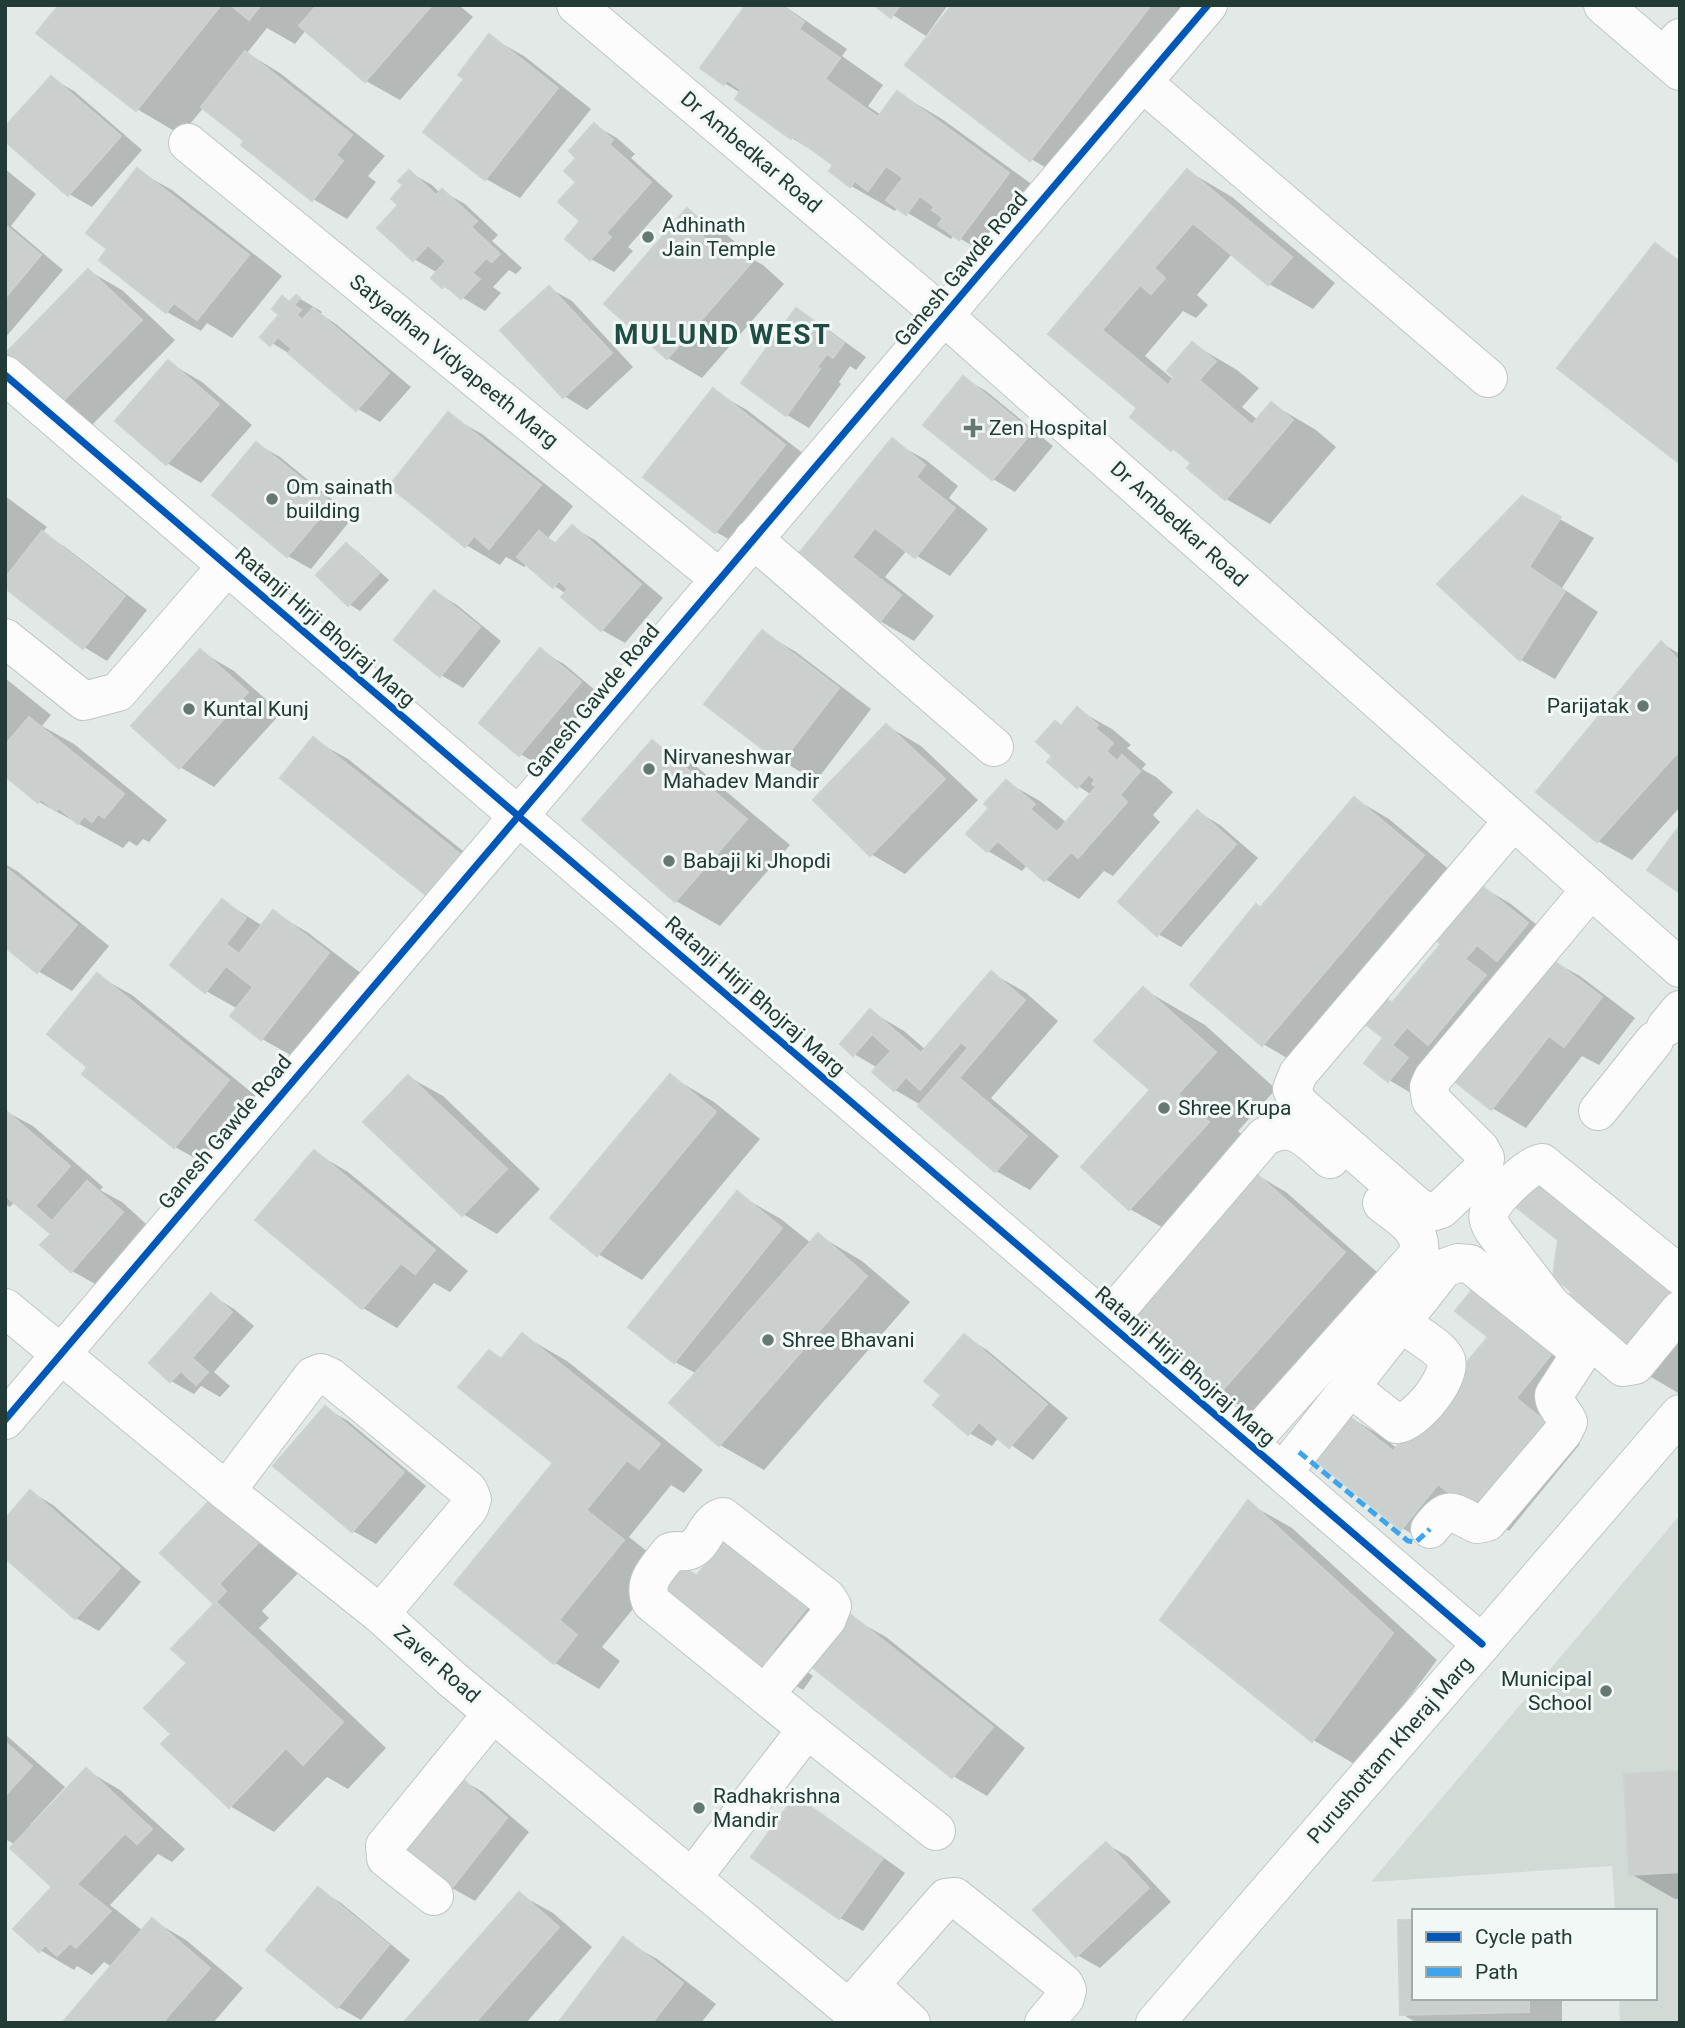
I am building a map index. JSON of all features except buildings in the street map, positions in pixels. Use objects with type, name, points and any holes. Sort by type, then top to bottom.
[{"type":"street","name":"Dr Ambedkar Road","points":[[576,5],[944,316],[1680,968]]},
{"type":"street","name":"Ganesh Gawde Road","points":[[5,1420],[1208,5]]},
{"type":"street","points":[[1603,5],[1674,55]]},
{"type":"street","points":[[1142,82],[1488,378]]},
{"type":"street","name":"Satyadhan Vidyapeeth Marg","points":[[188,143],[720,579]]},
{"type":"street","name":"Ratanji Hirji Bhojraj Marg","points":[[5,375],[1482,1644]]},
{"type":"street","points":[[753,539],[994,747]]},
{"type":"street","points":[[5,638],[84,701],[118,692],[227,566]]},
{"type":"street","points":[[1513,821],[1298,1074],[1292,1089],[1298,1103],[1419,1208],[1431,1212],[1441,1209],[1483,1169],[1485,1158],[1480,1149],[1431,1100],[1429,1087],[1433,1078],[1591,889]]},
{"type":"street","points":[[1598,1111],[1667,1026]]},
{"type":"street","points":[[1107,1321],[1264,1138],[1275,1131],[1288,1129],[1300,1134],[1418,1233],[1421,1245],[1418,1255],[1249,1444]]},
{"type":"street","points":[[1680,1275],[1542,1163],[1534,1164],[1523,1172],[1490,1210],[1488,1221],[1494,1231],[1551,1305],[1623,1367],[1635,1365],[1680,1310]]},
{"type":"street","points":[[1618,1208],[1680,1255]]},
{"type":"street","points":[[1283,1472],[1444,1268],[1469,1264],[1577,1349],[1578,1358],[1554,1395],[1554,1402],[1566,1415],[1568,1422],[1563,1432],[1486,1522],[1477,1524],[1456,1512],[1448,1511],[1440,1515],[1430,1529]]},
{"type":"street","name":"Zaver Road","points":[[5,1308],[380,1614],[493,1713],[692,1878],[862,2006],[911,2023]]},
{"type":"street","points":[[1350,1387],[1397,1424],[1405,1424],[1421,1408],[1445,1378],[1448,1367],[1445,1355],[1402,1324]]},
{"type":"street","points":[[226,1491],[313,1376],[321,1373],[330,1377],[468,1490],[472,1499],[469,1508],[380,1614]]},
{"type":"street","name":"Purushottam Kheraj Marg","points":[[1155,2023],[1680,1414]]},
{"type":"street","points":[[765,1694],[827,1619],[832,1606],[827,1598],[723,1517],[716,1519],[695,1548],[670,1552],[648,1582],[647,1592],[651,1602],[807,1729],[936,1831]]},
{"type":"street","points":[[434,1896],[386,1858],[385,1846],[493,1713]]},
{"type":"street","points":[[692,1878],[807,1729]]},
{"type":"street","points":[[862,2006],[946,1898],[955,1897],[1063,1984],[1067,1990],[1065,1998],[1044,2023]]},
{"type":"shaded area","name":"Municipal School","points":[[1680,1515],[1680,2023],[1620,2023],[1619,2000],[1657,2000],[1657,1909],[1615,1909],[1612,1866],[1371,1882]]},
{"type":"marked path","points":[[1299,1452],[1408,1541],[1416,1542],[1430,1529]]},
{"type":"cycle path","points":[[5,1420],[1208,5]]},
{"type":"cycle path","points":[[5,375],[1482,1644]]},
{"type":"place","name":"Adhinath Jain Temple","points":[[648,237]]},
{"type":"place","name":"Zen Hospital","points":[[973,428]]},
{"type":"place","name":"Om sainath building","points":[[272,499]]},
{"type":"place","name":"Parijatak","points":[[1643,706]]},
{"type":"place","name":"Kuntal Kunj","points":[[189,709]]},
{"type":"place","name":"Nirvaneshwar Mahadev Mandir","points":[[649,769]]},
{"type":"place","name":"Babaji ki Jhopdi","points":[[669,861]]},
{"type":"place","name":"Shree Krupa","points":[[1164,1108]]},
{"type":"place","name":"Shree Bhavani","points":[[768,1340]]},
{"type":"place","name":"Municipal School","points":[[1606,1691]]},
{"type":"place","name":"Radhakrishna Mandir","points":[[699,1808]]},
{"type":"district","name":"MULUND WEST","points":[[723,334]]}]
